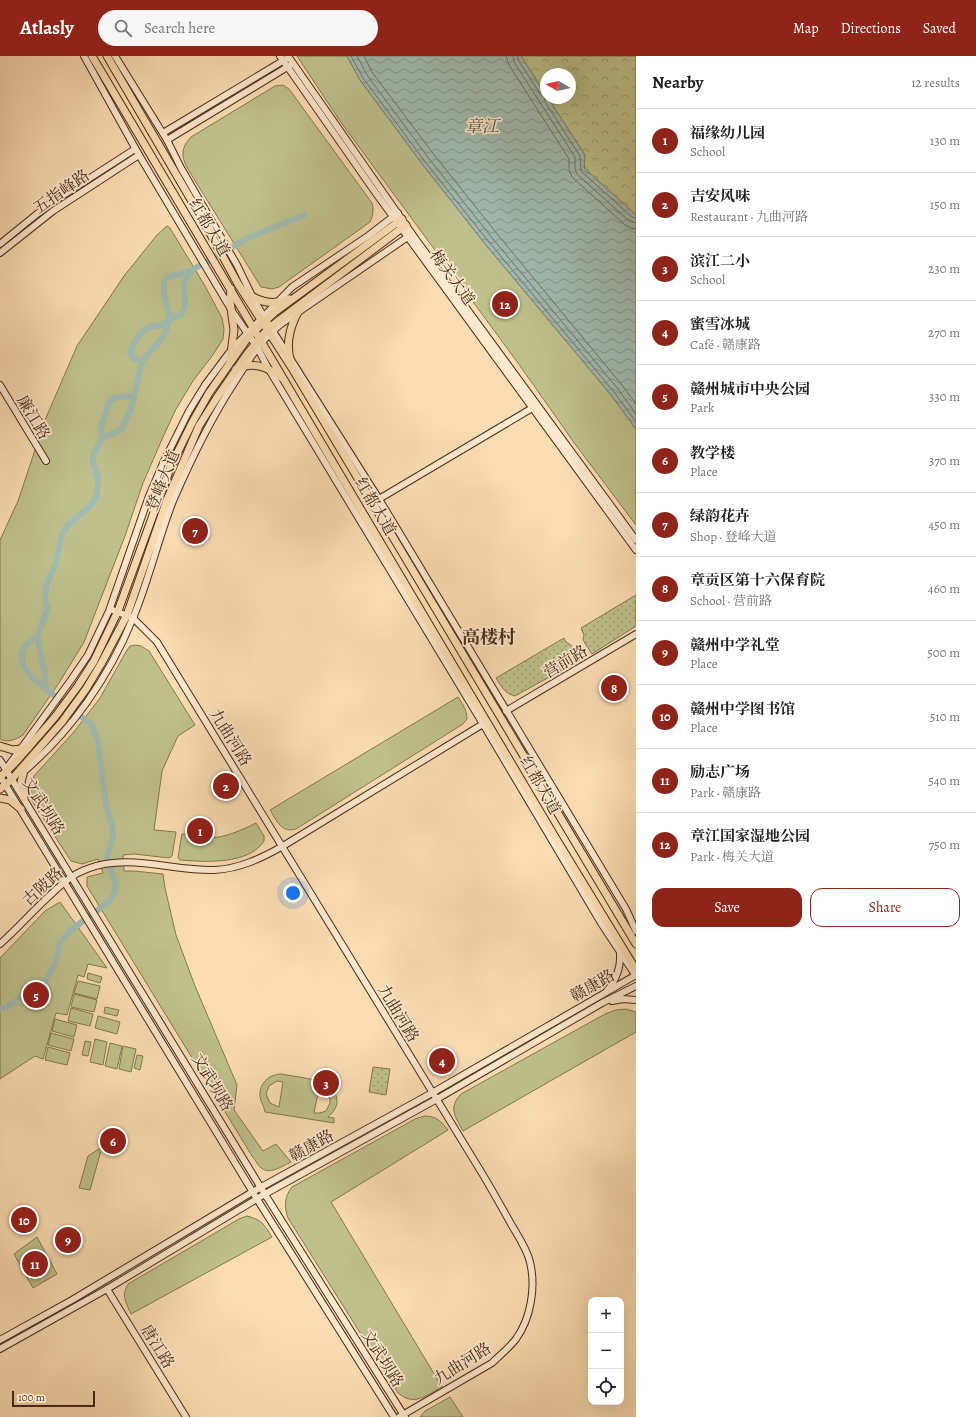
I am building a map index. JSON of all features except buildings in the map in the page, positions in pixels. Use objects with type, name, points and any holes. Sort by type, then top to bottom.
[{"type":"main road","name":"红都大道","points":[[92,56],[194,230],[231,288],[254,328],[258,343],[286,382],[555,837],[636,970]]},
{"type":"main road","name":"红都大道","points":[[107,56],[204,222],[238,284],[270,330],[636,944]]},
{"type":"main road","name":"登峰大道","points":[[2,774],[28,748],[55,716],[78,686],[94,661],[118,612],[171,466],[192,423],[209,393],[229,365],[248,334],[263,320],[400,221]]},
{"type":"main road","name":"登峰大道","points":[[4,787],[13,780],[30,760],[65,725],[130,617],[167,500],[180,468],[199,426],[236,369],[270,330],[400,221]]},
{"type":"main road","points":[[238,284],[253,298],[265,302],[285,301],[299,294]]},
{"type":"main road","points":[[229,365],[234,330],[230,301],[231,288]]},
{"type":"main road","points":[[292,368],[289,356],[290,332],[297,314],[307,298]]},
{"type":"main road","points":[[236,369],[245,366],[259,365],[268,368],[286,382]]},
{"type":"main road","points":[[0,746],[19,750],[28,748]]},
{"type":"main road","points":[[24,798],[21,788],[23,773],[30,760]]},
{"type":"main road","points":[[0,798],[10,800],[21,809]]},
{"type":"main road","points":[[622,920],[636,934]]},
{"type":"street","points":[[84,56],[139,155],[214,278],[232,311],[248,334],[258,343],[268,368],[483,724],[596,916],[636,976]]},
{"type":"street","points":[[115,56],[163,133],[181,168],[210,216],[237,265],[263,320],[292,287],[368,236],[400,221]]},
{"type":"street","points":[[163,133],[281,58],[288,56]]},
{"type":"street","name":"梅关大道","points":[[288,56],[400,221]]},
{"type":"street","name":"梅关大道","points":[[281,58],[535,406],[636,540]]},
{"type":"street","points":[[167,140],[293,63]]},
{"type":"street","name":"五指峰路","points":[[0,244],[48,205],[136,149]]},
{"type":"street","name":"五指峰路","points":[[0,253],[52,211],[139,155]]},
{"type":"street","points":[[410,235],[297,314],[270,330],[289,356],[379,499],[626,909],[636,931]]},
{"type":"street","points":[[2,774],[88,655],[110,609],[149,496],[164,461],[189,411],[205,385],[232,349],[248,334]]},
{"type":"street","points":[[13,780],[36,761],[65,725],[93,694],[109,667],[130,617],[173,502],[206,431],[258,343]]},
{"type":"street","name":"廉江路","points":[[0,385],[46,461]]},
{"type":"street","points":[[379,499],[535,406]]},
{"type":"street","name":"梅关大道","points":[[535,406],[636,550]]},
{"type":"street","name":"九曲河路","points":[[110,609],[130,617],[157,642],[480,1170],[524,1246],[530,1262],[533,1282],[529,1311],[516,1338],[492,1363],[402,1416]]},
{"type":"street","name":"营前路","points":[[506,711],[636,634]]},
{"type":"street","name":"古陂路","points":[[0,944],[65,881],[88,868],[106,864],[127,862],[216,870],[235,866],[263,857],[483,724]]},
{"type":"street","name":"文武坝路","points":[[0,760],[4,787],[21,809],[254,1191],[257,1199],[394,1417]]},
{"type":"street","name":"文武坝路","points":[[2,774],[13,780],[261,1188],[402,1416]]},
{"type":"street","points":[[0,793],[4,787]]},
{"type":"street","points":[[603,994],[617,975],[620,963],[617,940],[612,929]]},
{"type":"street","name":"赣康路","points":[[0,1340],[72,1300],[254,1191],[432,1093],[636,976]]},
{"type":"street","name":"赣康路","points":[[0,1349],[107,1289],[265,1194],[437,1099],[602,1003],[636,986]]},
{"type":"street","points":[[602,1003],[623,999],[636,1000]]},
{"type":"street","name":"唐江路","points":[[107,1289],[186,1417]]},
{"type":"green space","points":[[297,56],[347,56],[360,80],[423,165],[486,245],[611,395],[636,429],[636,525],[575,444],[518,363],[340,121]]},
{"type":"green space","points":[[521,56],[636,56],[636,215],[584,168],[585,155],[552,104],[576,104],[576,68],[540,68],[540,86]]},
{"type":"green space","points":[[283,85],[289,89],[372,203],[373,210],[370,222],[279,287],[272,289],[261,287],[189,171],[184,161],[183,149],[191,137],[275,86]]},
{"type":"green space","points":[[167,226],[170,228],[205,286],[222,318],[224,329],[223,339],[193,381],[176,409],[163,437],[143,483],[125,536],[84,642],[59,683],[23,735],[6,741],[0,739],[0,540],[18,501],[45,420],[77,346],[124,276],[157,235]]},
{"type":"green space","points":[[636,595],[636,626],[592,654],[583,640],[584,635],[581,628]]},
{"type":"green space","points":[[564,638],[566,642],[572,646],[580,660],[515,696],[508,693],[496,678]]},
{"type":"green space","points":[[130,646],[141,646],[149,651],[195,725],[178,736],[162,771],[154,830],[176,832],[172,856],[169,858],[134,854],[123,855],[124,871],[163,874],[176,935],[195,986],[237,1085],[234,1110],[263,1151],[276,1144],[291,1162],[276,1169],[267,1171],[264,1170],[252,1156],[87,886],[87,877],[103,873],[98,859],[82,864],[71,861],[32,801],[31,788],[34,776],[73,733],[100,698],[127,650]]},
{"type":"green space","points":[[458,697],[466,713],[467,719],[463,724],[296,829],[291,830],[283,828],[277,822],[270,810]]},
{"type":"green space","points":[[256,823],[264,836],[264,841],[257,849],[248,854],[237,858],[213,861],[180,860],[178,857],[182,834],[210,838],[234,833]]},
{"type":"green space","points":[[60,902],[107,968],[88,964],[84,977],[78,975],[67,1015],[56,1013],[43,1059],[35,1056],[0,1079],[0,958],[45,911]]},
{"type":"green space","points":[[88,973],[102,977],[100,983],[87,979]]},
{"type":"green space","points":[[78,981],[100,986],[97,999],[74,993]]},
{"type":"green space","points":[[74,994],[97,1000],[94,1012],[71,1007]]},
{"type":"green space","points":[[105,1007],[119,1010],[117,1016],[104,1013]]},
{"type":"green space","points":[[71,1008],[93,1014],[90,1026],[68,1021]]},
{"type":"green space","points":[[626,1009],[636,1012],[636,1032],[463,1131],[454,1112],[455,1104],[461,1094],[605,1014],[616,1010]]},
{"type":"green space","points":[[98,1016],[120,1022],[117,1034],[95,1028]]},
{"type":"green space","points":[[55,1019],[77,1025],[74,1037],[52,1031]]},
{"type":"green space","points":[[51,1033],[74,1039],[71,1051],[48,1045]]},
{"type":"green space","points":[[95,1039],[107,1042],[103,1065],[90,1062]]},
{"type":"green space","points":[[85,1041],[91,1042],[88,1056],[82,1055]]},
{"type":"green space","points":[[110,1043],[122,1046],[117,1069],[105,1066]]},
{"type":"green space","points":[[123,1046],[136,1049],[131,1072],[119,1069]]},
{"type":"green space","points":[[48,1047],[70,1053],[67,1065],[45,1060]]},
{"type":"green space","points":[[137,1055],[143,1056],[140,1070],[134,1068]]},
{"type":"green space","points":[[373,1067],[390,1069],[386,1095],[369,1092]]},
{"type":"green space","points":[[277,1074],[316,1080],[331,1088],[335,1093],[337,1103],[332,1114],[328,1117],[334,1118],[334,1123],[265,1112],[260,1097],[261,1088],[266,1080]],"holes":[[[277,1081],[283,1082],[279,1107],[270,1103],[266,1094],[269,1086]],[[319,1088],[327,1093],[330,1103],[326,1111],[314,1113]]]},
{"type":"green space","points":[[424,1116],[432,1117],[438,1120],[448,1130],[331,1202],[442,1387],[426,1396],[410,1399],[398,1393],[288,1218],[286,1202],[287,1195],[292,1187],[415,1119]]},
{"type":"green space","points":[[102,1147],[90,1190],[79,1188],[88,1156]]},
{"type":"green space","points":[[247,1216],[262,1223],[272,1237],[131,1314],[126,1303],[125,1296],[128,1284],[239,1219]]},
{"type":"green space","points":[[37,1237],[57,1274],[33,1288],[14,1254]]},
{"type":"green space","points":[[450,1397],[463,1417],[420,1417],[425,1411]]},
{"type":"water","name":"章江","points":[[347,56],[521,56],[540,86],[540,104],[552,104],[585,155],[584,168],[636,215],[636,429],[611,395],[486,245],[423,165],[360,80]]},
{"type":"waterway","points":[[0,1009],[7,1007],[45,981],[55,964],[60,943],[71,930],[110,901],[116,884],[107,857],[113,836],[111,822],[106,806],[98,742],[92,725],[32,678],[22,663],[22,652],[27,644],[37,636],[48,608],[45,599],[46,589],[50,575],[55,567],[62,534],[68,525],[91,505],[97,495],[98,477],[93,463],[93,455],[102,438],[101,428],[109,402],[116,397],[134,396],[142,361],[133,358],[130,353],[133,345],[139,335],[148,327],[162,325],[170,318],[181,315],[185,307],[184,282],[192,270],[248,238],[304,215]]},
{"type":"waterway","points":[[142,361],[164,336],[170,318],[164,293],[164,282],[169,276],[178,275],[192,270]]},
{"type":"waterway","points":[[102,438],[121,430],[131,409],[134,396]]},
{"type":"waterway","points":[[37,636],[44,669],[46,689]]},
{"type":"place","name":"章江国家湿地公园","points":[[505,304]]},
{"type":"place","name":"绿韵花卉","points":[[195,531]]},
{"type":"place","name":"章贡区第十六保育院","points":[[614,688]]},
{"type":"place","name":"吉安风味","points":[[226,786]]},
{"type":"place","name":"福缘幼儿园","points":[[200,831]]},
{"type":"place","name":"赣州城市中央公园","points":[[36,995]]},
{"type":"place","name":"蜜雪冰城","points":[[442,1061]]},
{"type":"place","name":"滨江二小","points":[[326,1083]]},
{"type":"place","name":"教学楼","points":[[113,1141]]},
{"type":"place","name":"赣州中学图书馆","points":[[24,1220]]},
{"type":"place","name":"赣州中学礼堂","points":[[68,1240]]},
{"type":"place","name":"励志广场","points":[[35,1264]]},
{"type":"district","name":"高楼村","points":[[489,637]]}]
